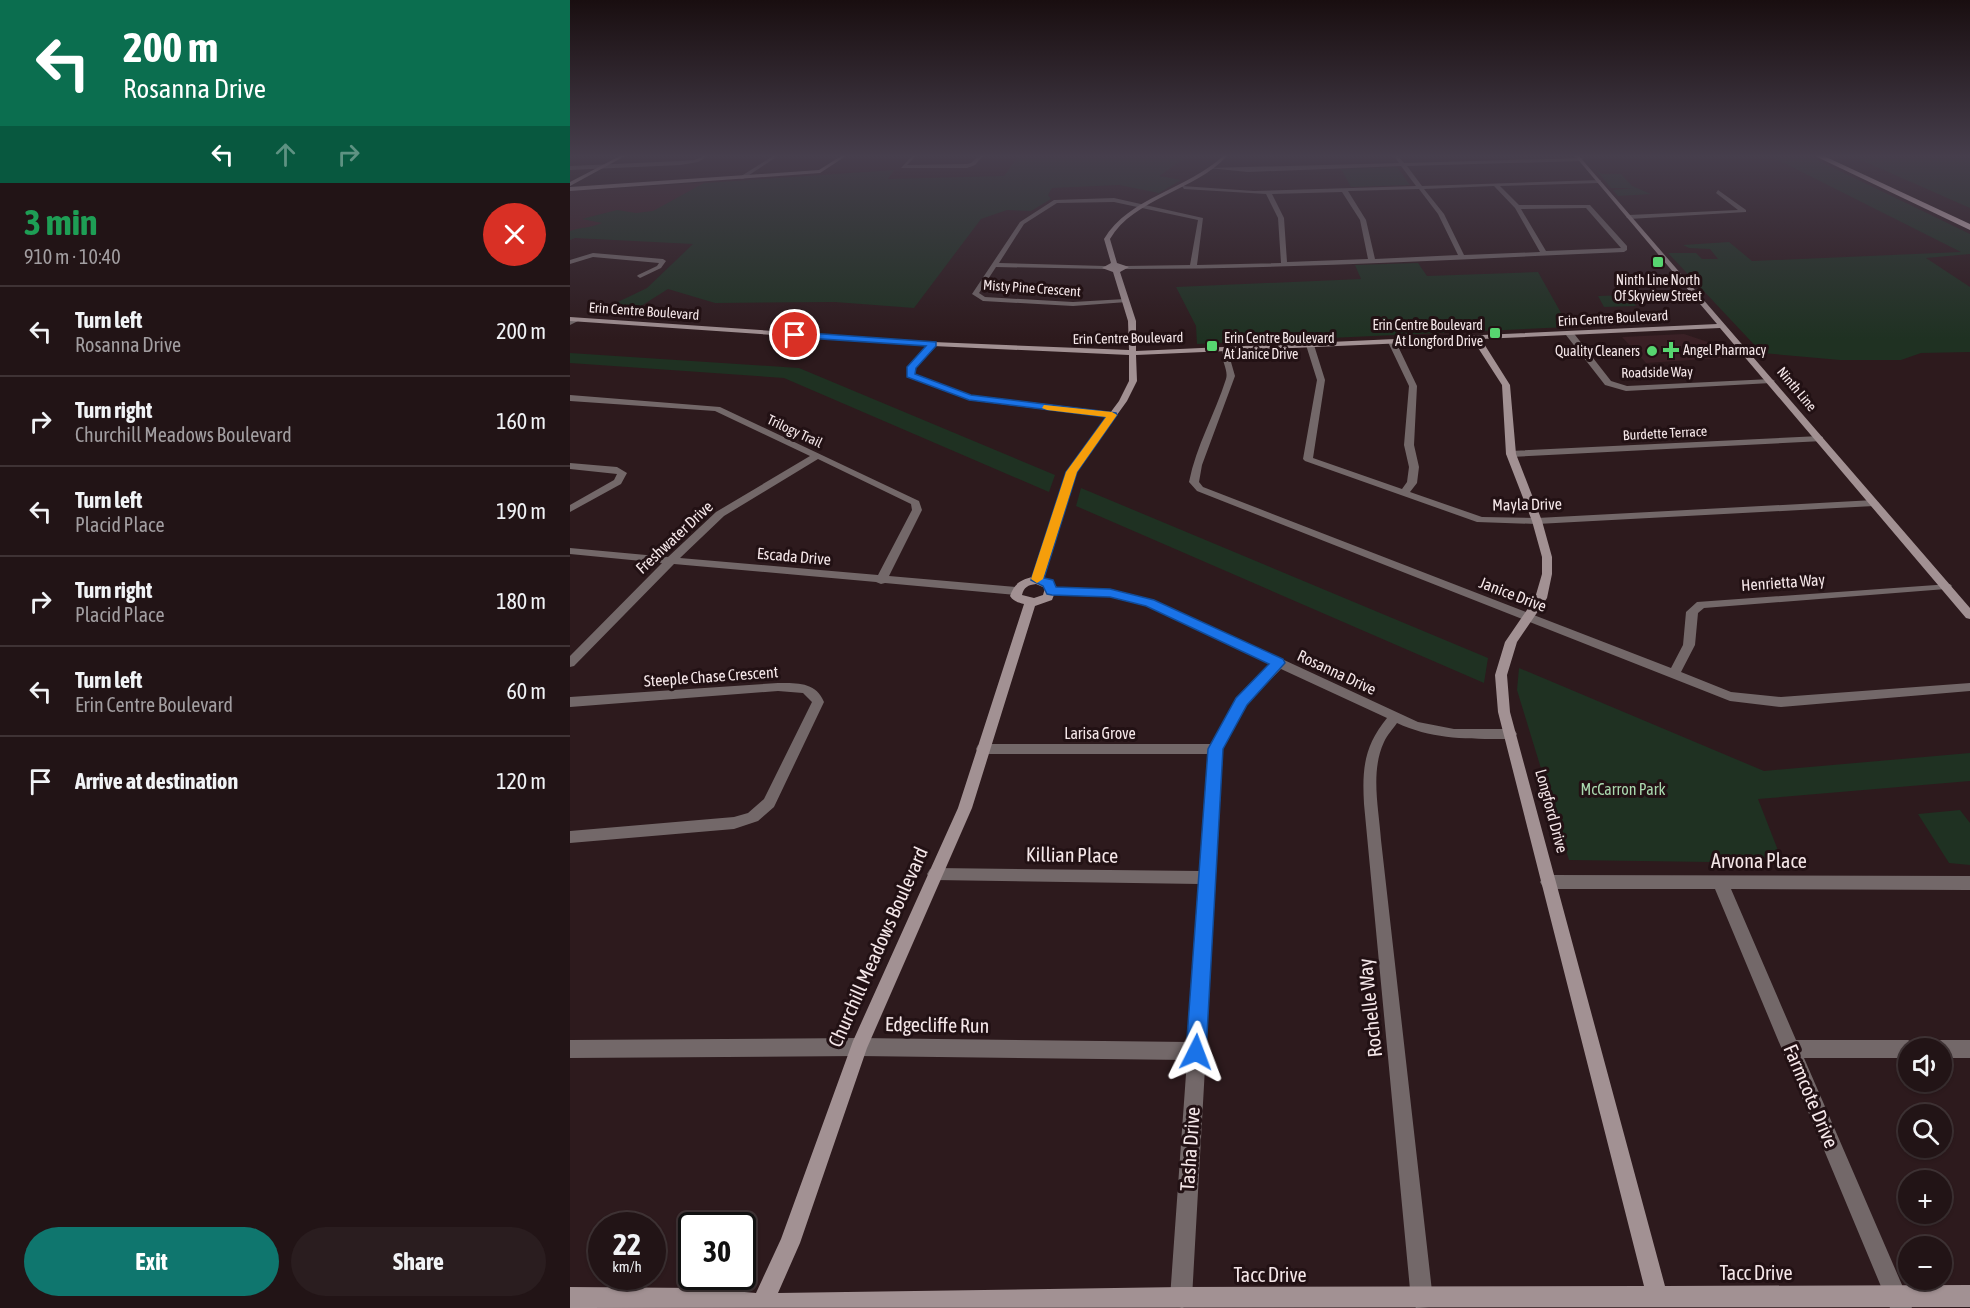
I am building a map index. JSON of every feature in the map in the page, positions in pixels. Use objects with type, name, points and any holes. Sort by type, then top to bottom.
[{"type":"highway","points":[[1949,217],[1970,227]]},
{"type":"street","name":"Misty Pine Crescent","points":[[1031,217],[1022,223],[975,294],[977,297],[1073,304],[1125,301]]},
{"type":"street","points":[[1037,580],[1071,472],[1133,381],[1132,321],[1108,246],[1110,231],[1125,217]]},
{"type":"street","name":"Misty Pine Crescent","points":[[1193,217],[1201,219],[1193,267]]},
{"type":"street","points":[[1281,217],[1284,264]]},
{"type":"street","points":[[1361,217],[1372,261]]},
{"type":"street","points":[[1442,217],[1462,257]]},
{"type":"street","points":[[1523,217],[1544,254]]},
{"type":"street","points":[[994,265],[1103,268],[1193,267],[1618,251],[1625,247],[1598,217]]},
{"type":"street","name":"Ninth Line","points":[[1629,217],[1970,615]]},
{"type":"street","points":[[570,262],[593,255],[663,261],[660,267],[640,276]]},
{"type":"street","name":"Erin Centre Boulevard","points":[[572,321],[933,344],[1134,353],[1722,326]]},
{"type":"street","name":"Roadside Way","points":[[1569,333],[1608,383],[1617,387],[1626,389],[1771,381]]},
{"type":"street","name":"Longford Drive","points":[[1476,338],[1506,385],[1511,454],[1537,521],[1547,557],[1547,574],[1541,598],[1511,642],[1501,675],[1501,693],[1548,882],[1659,1303]]},
{"type":"street","points":[[1392,342],[1413,386],[1409,445],[1414,467],[1412,483],[1403,493]]},
{"type":"street","points":[[933,344],[912,367],[910,375],[969,397],[1112,415]]},
{"type":"street","name":"Mayla Drive","points":[[1310,345],[1322,380],[1308,459],[1481,520],[1537,521],[1874,503]]},
{"type":"street","name":"Janice Drive","points":[[1226,349],[1225,355],[1231,376],[1197,465],[1194,482],[1200,489],[1730,696],[1781,702],[1970,687]]},
{"type":"street","name":"Trilogy Trail","points":[[570,398],[717,410],[916,503],[917,510],[881,581]]},
{"type":"street","name":"Burdette Terrace","points":[[1511,454],[1820,439]]},
{"type":"street","name":"Freshwater Drive","points":[[570,663],[670,561],[720,514],[817,456]]},
{"type":"street","points":[[570,466],[617,470],[622,473],[618,482],[570,509]]},
{"type":"street","name":"Escada Drive","points":[[570,551],[881,581],[1016,591]]},
{"type":"street","points":[[1037,580],[1048,583],[1052,591],[1044,599],[1030,602],[1019,599],[1016,591],[1026,582],[1037,580]]},
{"type":"street","name":"Henrietta Way","points":[[1674,674],[1689,645],[1692,612],[1701,605],[1946,586]]},
{"type":"street","name":"Rosanna Drive","points":[[1052,591],[1098,592],[1143,600],[1415,726],[1443,733],[1510,734]]},
{"type":"street","name":"Churchill Meadows Boulevard","points":[[761,1306],[790,1243],[859,1047],[965,808],[1030,602]]},
{"type":"street","name":"Tasha Drive","points":[[1181,1298],[1216,749],[1241,702],[1279,663]]},
{"type":"street","name":"Steeple Chase Crescent","points":[[570,702],[778,687],[807,690],[815,695],[818,702],[769,803],[753,817],[734,823],[570,837]]},
{"type":"street","name":"Rochelle Way","points":[[1395,717],[1376,742],[1371,765],[1371,786],[1374,840],[1422,1300]]},
{"type":"street","name":"Larisa Grove","points":[[983,749],[1216,749]]},
{"type":"street","name":"Killian Place","points":[[935,874],[1207,878]]},
{"type":"street","name":"Arvona Place","points":[[1548,882],[1970,883]]},
{"type":"street","name":"Farmcote Drive","points":[[1721,884],[1898,1302]]},
{"type":"street","name":"Edgecliffe Run","points":[[570,1049],[859,1047],[1196,1052]]},
{"type":"street","points":[[1791,1049],[1898,1049]]},
{"type":"street","points":[[1952,1049],[1970,1049]]},
{"type":"street","name":"Tacc Drive","points":[[570,1298],[699,1299],[761,1306],[1181,1298],[1659,1303],[1898,1302],[1970,1296]]},
{"type":"shaded area","points":[[570,217],[644,217],[600,239],[575,238],[570,240]]},
{"type":"shaded area","points":[[1684,334],[1708,342],[1721,358],[1646,363],[1622,337]]},
{"type":"green space","points":[[590,217],[987,217],[981,219],[914,308],[835,302],[715,303],[668,289],[625,316],[595,313],[647,288],[693,244],[575,238],[570,240],[570,231],[602,223],[582,219]]},
{"type":"green space","points":[[1891,217],[1935,217],[1970,234],[1970,254],[1926,258],[1970,287],[1970,352],[1921,353],[1901,360],[1840,360],[1762,353],[1668,253],[1696,253],[1702,259],[1718,259],[1710,249],[1689,248],[1683,245],[1729,242],[1752,261],[1961,252]]},
{"type":"green space","points":[[1418,263],[1427,276],[1538,272],[1569,327],[1197,344],[1196,326],[1176,287],[1361,279],[1355,265]]},
{"type":"green space","points":[[1629,295],[1636,306],[1604,307],[1598,296]]},
{"type":"green space","points":[[570,353],[799,368],[1055,475],[1049,492],[784,378],[570,363]]},
{"type":"green space","points":[[1081,488],[1488,658],[1484,683],[1076,506]]},
{"type":"green space","name":"McCarron Park","points":[[1519,668],[1764,771],[1970,753],[1970,781],[1758,799],[1781,858],[1711,862],[1569,860],[1517,690]]},
{"type":"green space","points":[[1960,810],[1970,823],[1970,865],[1949,863],[1918,814]]},
{"type":"slow traffic","points":[[1037,579],[1071,472],[1112,415],[1047,408]]},
{"type":"place","name":"Ninth Line North Of Skyview Street","points":[[1658,262]]},
{"type":"place","name":"Erin Centre Boulevard At Longford Drive","points":[[1495,333]]},
{"type":"place","name":"Erin Centre Boulevard At Janice Drive","points":[[1212,346]]},
{"type":"place","name":"Angel Pharmacy","points":[[1671,350]]},
{"type":"place","name":"Quality Cleaners","points":[[1652,351]]},
{"type":"route","points":[[795,335],[933,344],[910,370],[910,375],[914,378],[969,397],[1112,415],[1071,472],[1066,483],[1037,580],[1048,583],[1052,591],[1110,593],[1136,598],[1279,663],[1241,702],[1216,749],[1196,1052]]}]
